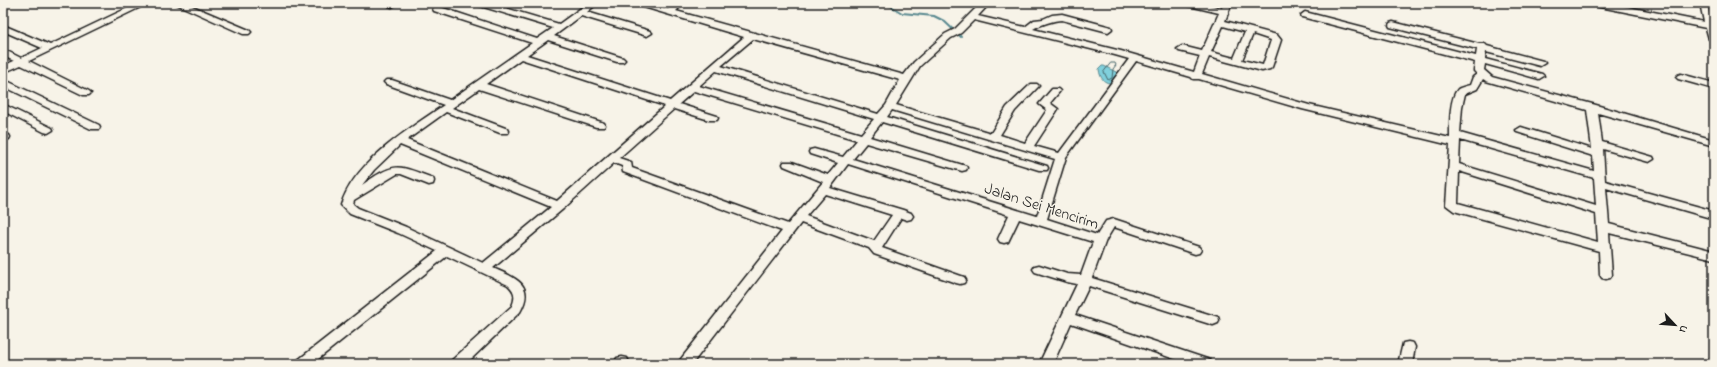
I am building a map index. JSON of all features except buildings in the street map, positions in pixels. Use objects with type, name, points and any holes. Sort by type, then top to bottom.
[{"type":"street","points":[[3,70],[145,3]]},
{"type":"street","points":[[178,3],[246,32]]},
{"type":"street","points":[[480,3],[561,27]]},
{"type":"street","points":[[457,364],[508,317],[520,301],[522,294],[519,287],[512,282],[402,230],[354,211],[347,205],[349,198],[370,168],[399,141],[594,3]]},
{"type":"street","points":[[640,3],[751,36],[906,79]]},
{"type":"street","points":[[669,12],[680,3]]},
{"type":"street","points":[[684,364],[829,180],[890,106],[906,79],[926,55],[973,17],[986,3]]},
{"type":"street","points":[[1188,3],[1226,7],[1207,55],[1196,77]]},
{"type":"street","points":[[1595,3],[1712,26]]},
{"type":"street","points":[[1704,3],[1712,26],[1714,40]]},
{"type":"street","points":[[437,9],[538,42]]},
{"type":"street","points":[[581,13],[647,33]]},
{"type":"street","points":[[1305,15],[1539,76]]},
{"type":"street","points":[[1027,30],[1037,22],[1045,22],[1049,17],[1054,16],[1062,16],[1108,29]]},
{"type":"street","points":[[973,17],[1134,58],[1196,77],[1306,107],[1455,139],[1600,180],[1714,215]]},
{"type":"street","points":[[1182,49],[1267,68],[1276,40],[1271,36],[1219,22]]},
{"type":"street","points":[[1392,25],[1482,46],[1540,63]]},
{"type":"street","points":[[3,28],[50,48]]},
{"type":"street","points":[[1237,62],[1250,30]]},
{"type":"street","points":[[546,36],[620,60]]},
{"type":"street","points":[[484,269],[560,206],[714,67],[751,36]]},
{"type":"street","points":[[1482,46],[1479,71],[1483,75],[1497,82],[1592,107],[1714,143]]},
{"type":"street","points":[[3,52],[86,93]]},
{"type":"street","points":[[519,55],[713,118]]},
{"type":"street","points":[[1040,221],[1061,157],[1134,58]]},
{"type":"street","points":[[714,67],[881,117],[1043,168]]},
{"type":"street","points":[[1483,75],[1478,78],[1474,87],[1462,90],[1460,93],[1455,139],[1452,205],[1458,208],[1604,248]]},
{"type":"street","points":[[1681,77],[1714,86]]},
{"type":"street","points":[[3,82],[95,127]]},
{"type":"street","points":[[389,82],[504,131]]},
{"type":"street","points":[[478,85],[600,125]]},
{"type":"street","points":[[994,136],[1011,109],[1034,86]]},
{"type":"street","points":[[692,87],[962,168]]},
{"type":"street","points":[[1028,147],[1053,109],[1052,107],[1040,103],[1055,91]]},
{"type":"street","points":[[890,106],[1061,157]]},
{"type":"street","points":[[3,107],[48,130]]},
{"type":"street","points":[[1592,107],[1598,149],[1606,275]]},
{"type":"street","points":[[1521,130],[1598,149],[1649,159]]},
{"type":"street","points":[[399,141],[560,206]]},
{"type":"street","name":"Jalan Sei Mencirim","points":[[814,152],[1100,240],[1085,280],[1046,364]]},
{"type":"street","points":[[613,159],[627,164],[628,170],[790,229]]},
{"type":"street","points":[[788,164],[829,180]]},
{"type":"street","points":[[1454,166],[1601,211]]},
{"type":"street","points":[[349,198],[358,194],[393,171],[401,170],[429,181]]},
{"type":"street","points":[[822,189],[903,215],[875,248],[878,251],[960,280]]},
{"type":"street","points":[[1004,239],[1016,213]]},
{"type":"street","points":[[799,218],[877,246]]},
{"type":"street","points":[[1100,240],[1110,224],[1114,223],[1195,250]]},
{"type":"street","points":[[1603,227],[1714,255]]},
{"type":"street","points":[[303,364],[445,251]]},
{"type":"street","points":[[1039,269],[1067,278],[1085,280],[1212,320]]},
{"type":"street","points":[[1067,318],[1205,364]]},
{"type":"street","points":[[1405,364],[1408,347]]},
{"type":"water","points":[[1102,66],[1118,73],[1113,83],[1107,82],[1101,78],[1099,69]]},
{"type":"waterway","points":[[886,3],[902,13],[934,16],[944,21],[961,37]]}]
